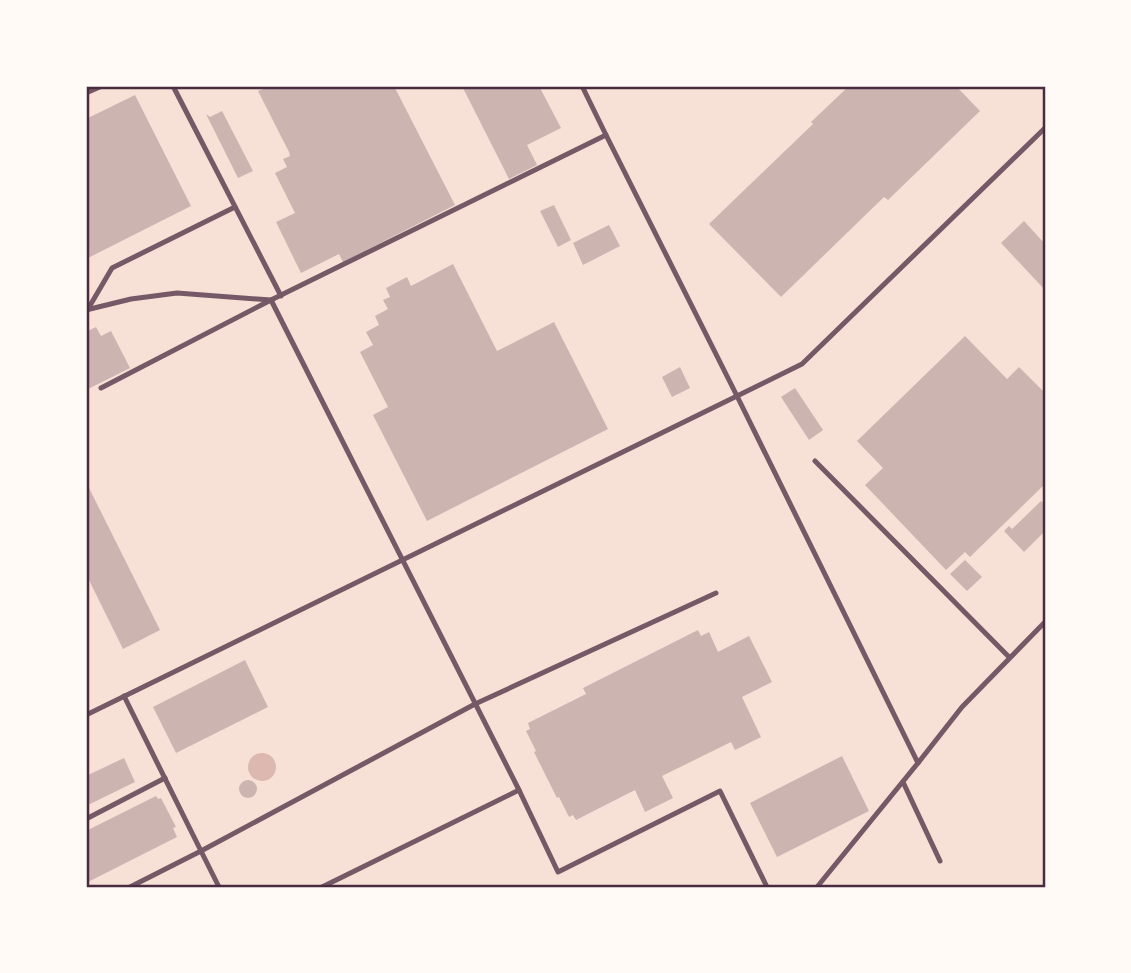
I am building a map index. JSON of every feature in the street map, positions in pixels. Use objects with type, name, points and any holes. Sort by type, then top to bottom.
[{"type":"lane","points":[[86,93],[102,86]]},
{"type":"lane","points":[[173,86],[281,296]]},
{"type":"lane","points":[[582,86],[918,763]]},
{"type":"lane","points":[[86,715],[802,364],[1045,130]]},
{"type":"lane","points":[[101,388],[271,300],[606,135]]},
{"type":"lane","points":[[87,309],[112,268],[235,206]]},
{"type":"lane","points":[[87,309],[131,299],[177,293],[271,300]]},
{"type":"lane","points":[[271,300],[558,872],[720,791],[767,887]]},
{"type":"lane","points":[[815,461],[1009,657]]},
{"type":"lane","points":[[130,887],[475,704],[716,593]]},
{"type":"lane","points":[[817,887],[962,707],[1045,622]]},
{"type":"lane","points":[[124,696],[219,887]]},
{"type":"lane","points":[[86,819],[164,778]]},
{"type":"lane","points":[[903,782],[940,862]]},
{"type":"lane","points":[[322,887],[519,790]]},
{"type":"shaded area","points":[[262,753],[272,757],[276,767],[272,777],[262,781],[252,777],[248,767],[252,757]]},
{"type":"building","points":[[271,86],[394,86],[455,205],[343,262],[339,254],[301,273],[276,222],[295,213],[275,173],[287,167],[283,159],[290,156],[289,152],[258,91]]},
{"type":"building","points":[[462,86],[539,86],[561,128],[527,145],[537,165],[509,179]]},
{"type":"building","points":[[849,86],[956,86],[980,111],[888,200],[884,197],[781,297],[709,224]]},
{"type":"building","points":[[135,95],[191,206],[86,259],[86,119]]},
{"type":"building","points":[[222,111],[253,171],[238,178],[206,114],[210,117]]},
{"type":"building","points":[[554,205],[571,240],[558,247],[540,211]]},
{"type":"building","points":[[1024,221],[1045,244],[1045,290],[1001,243]]},
{"type":"building","points":[[609,225],[620,246],[583,265],[573,243]]},
{"type":"building","points":[[453,264],[497,351],[554,322],[608,429],[427,521],[373,415],[388,407],[360,352],[373,345],[366,332],[379,325],[375,316],[388,309],[383,300],[390,297],[386,288],[407,277],[411,286]]},
{"type":"building","points":[[96,327],[101,336],[111,331],[130,368],[86,390],[86,332]]},
{"type":"building","points":[[965,336],[1007,379],[1019,367],[1045,393],[1045,484],[970,557],[965,552],[946,570],[865,485],[883,468],[857,441]]},
{"type":"building","points":[[680,367],[690,388],[672,397],[662,377]]},
{"type":"building","points":[[795,388],[823,430],[809,440],[781,397]]},
{"type":"building","points":[[86,482],[160,630],[123,649],[86,574]]},
{"type":"building","points":[[1041,501],[1045,505],[1045,531],[1024,552],[1004,531],[1009,526],[1012,529]]},
{"type":"building","points":[[965,560],[982,577],[967,591],[950,574]]},
{"type":"building","points":[[698,630],[701,636],[709,632],[718,652],[749,636],[772,682],[742,697],[761,737],[735,750],[731,742],[662,776],[673,798],[645,812],[635,790],[576,820],[573,815],[569,817],[534,752],[536,751],[526,731],[530,729],[528,723],[586,694],[583,688]]},
{"type":"building","points":[[245,660],[268,707],[176,753],[153,707]]},
{"type":"building","points":[[842,756],[869,811],[777,857],[750,803]]},
{"type":"building","points":[[124,758],[135,782],[86,806],[86,776]]},
{"type":"building","points":[[248,780],[254,783],[257,789],[254,795],[248,798],[242,795],[239,789],[242,783]]},
{"type":"building","points":[[156,796],[161,798],[176,827],[173,828],[177,837],[86,883],[86,831]]}]
